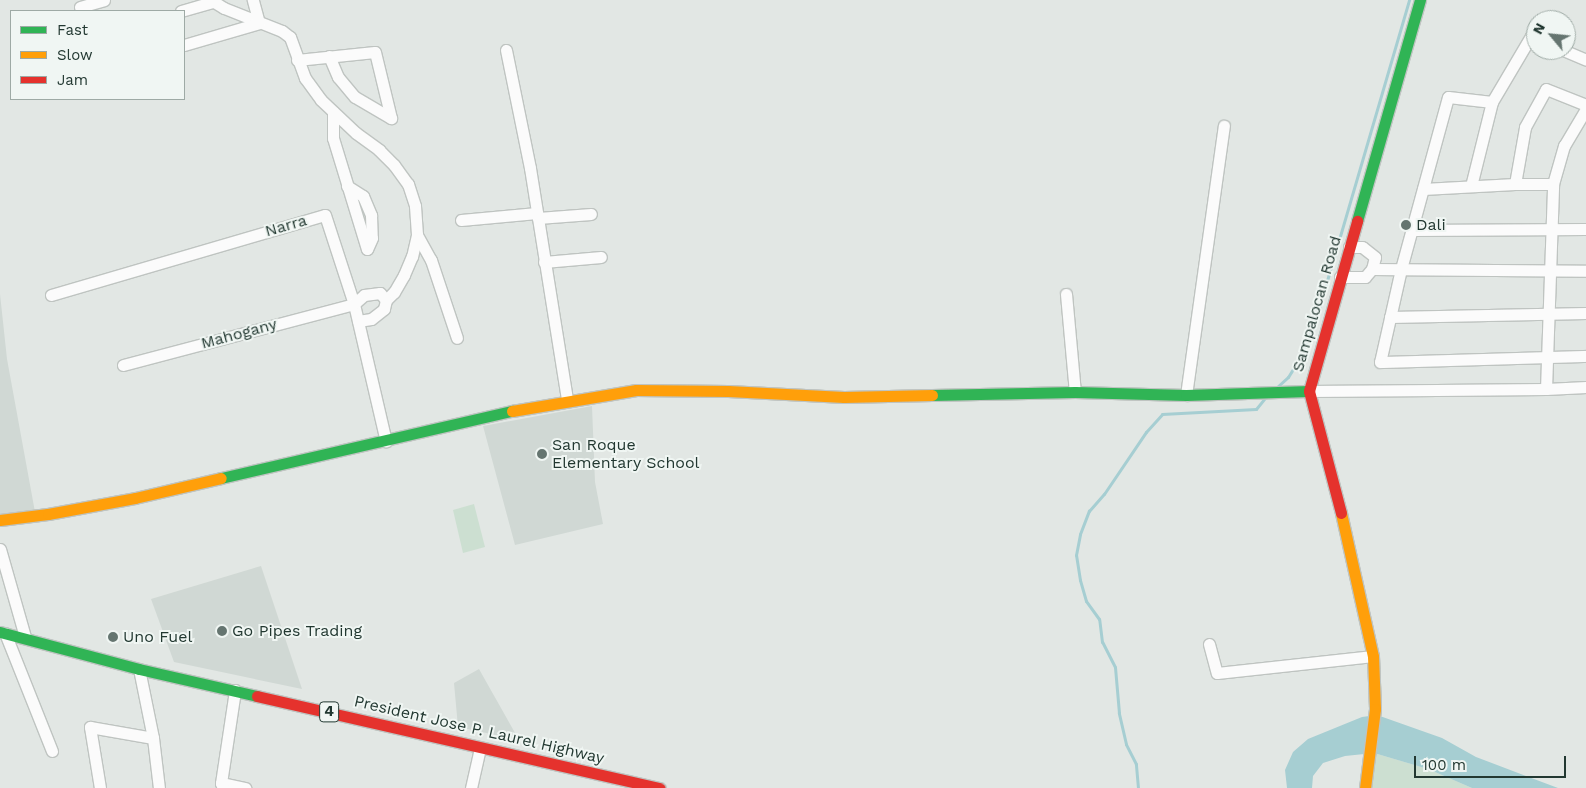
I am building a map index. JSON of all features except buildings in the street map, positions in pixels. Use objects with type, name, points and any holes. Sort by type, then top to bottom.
[{"type":"main road","name":"Sampalocan Road","points":[[1365,788],[1375,709],[1373,656],[1354,565],[1309,391],[1420,0]]},
{"type":"main road","points":[[0,520],[48,514],[135,498],[386,441],[460,422],[567,400],[636,390],[728,391],[844,396],[1075,392],[1186,395],[1309,391]]},
{"type":"main road","name":"President Jose P. Laurel Highway","points":[[3,632],[139,669],[660,788]]},
{"type":"street","points":[[80,6],[104,0]]},
{"type":"street","points":[[253,0],[259,23]]},
{"type":"street","points":[[183,10],[212,1],[259,23],[282,31],[290,37],[305,78],[333,112],[394,164],[408,184],[415,206],[417,235],[412,256],[404,275],[394,292],[383,297],[364,295],[354,304]]},
{"type":"street","points":[[185,45],[259,23]]},
{"type":"street","points":[[1471,186],[1492,102],[1526,44]]},
{"type":"street","points":[[506,50],[530,168],[567,400]]},
{"type":"street","points":[[297,60],[329,56],[374,52],[391,118],[355,97],[338,76],[329,56]]},
{"type":"street","points":[[1515,184],[1525,127],[1546,89],[1586,105]]},
{"type":"street","points":[[1492,102],[1448,97],[1401,269],[1380,362],[1586,356]]},
{"type":"street","points":[[1546,389],[1552,184],[1564,146],[1586,109]]},
{"type":"street","points":[[333,112],[333,138],[347,186]]},
{"type":"street","points":[[1186,395],[1224,126]]},
{"type":"street","points":[[1423,189],[1552,184]]},
{"type":"street","points":[[461,220],[591,214]]},
{"type":"street","name":"Narra","points":[[51,295],[325,215],[354,304],[386,441]]},
{"type":"street","points":[[1412,230],[1586,229]]},
{"type":"street","points":[[417,235],[431,260],[457,338]]},
{"type":"street","points":[[1340,277],[1365,277],[1372,269],[1375,257],[1362,247],[1349,247]]},
{"type":"street","points":[[544,262],[601,256]]},
{"type":"street","points":[[1372,269],[1586,271]]},
{"type":"street","points":[[1066,294],[1075,392]]},
{"type":"street","points":[[358,321],[371,319],[379,314],[384,309],[383,297]]},
{"type":"street","name":"Mahogany","points":[[123,365],[354,304]]},
{"type":"street","points":[[1390,318],[1586,313]]},
{"type":"street","points":[[1309,391],[1586,387]]},
{"type":"street","points":[[0,549],[25,637]]},
{"type":"street","points":[[3,632],[52,751]]},
{"type":"street","points":[[1209,644],[1217,673],[1373,656]]},
{"type":"street","points":[[139,669],[153,738],[159,788]]},
{"type":"street","points":[[235,690],[222,785],[245,788]]},
{"type":"street","points":[[100,788],[90,727],[153,738]]},
{"type":"street","points":[[471,788],[480,748]]},
{"type":"shaded area","points":[[0,294],[7,359],[35,512],[0,514]]},
{"type":"shaded area","name":"San Roque Elementary School","points":[[592,406],[595,482],[603,524],[515,545],[483,426]]},
{"type":"shaded area","name":"Go Pipes Trading","points":[[261,566],[302,689],[174,662],[151,599]]},
{"type":"shaded area","points":[[479,669],[519,740],[458,727],[454,683]]},
{"type":"green space","points":[[474,504],[485,547],[463,553],[453,510]]},
{"type":"green space","points":[[1374,753],[1428,769],[1472,788],[1365,788]]},
{"type":"water","points":[[1377,715],[1442,738],[1476,757],[1558,788],[1472,788],[1428,769],[1374,753],[1345,756],[1323,763],[1313,776],[1312,788],[1287,788],[1285,770],[1293,752],[1308,739],[1362,717]]},
{"type":"waterway","points":[[1277,387],[1288,377],[1300,358],[1314,325],[1409,0]]},
{"type":"waterway","points":[[1138,788],[1136,764],[1126,744],[1119,713],[1115,667],[1102,642],[1099,619],[1086,601],[1080,580],[1076,555],[1080,534],[1089,511],[1104,494],[1146,432],[1162,414],[1256,409],[1265,398]]},
{"type":"traffic: fast","points":[[1357,221],[1420,0]]},
{"type":"traffic: fast","points":[[932,395],[1075,392],[1186,395],[1309,391]]},
{"type":"traffic: fast","points":[[221,478],[512,411]]},
{"type":"traffic: fast","points":[[0,632],[139,669],[257,696]]},
{"type":"traffic: slow","points":[[512,411],[636,390],[728,391],[844,397],[932,395]]},
{"type":"traffic: slow","points":[[0,520],[48,514],[135,498],[221,478]]},
{"type":"traffic: slow","points":[[1341,513],[1373,656],[1375,709],[1365,788]]},
{"type":"traffic: jam","points":[[1341,513],[1309,391],[1357,221]]},
{"type":"traffic: jam","points":[[257,696],[660,788]]},
{"type":"place","name":"Dali","points":[[1406,225]]},
{"type":"place","name":"San Roque Elementary School","points":[[542,454]]},
{"type":"place","name":"Go Pipes Trading","points":[[222,631]]},
{"type":"place","name":"Uno Fuel","points":[[113,637]]}]
